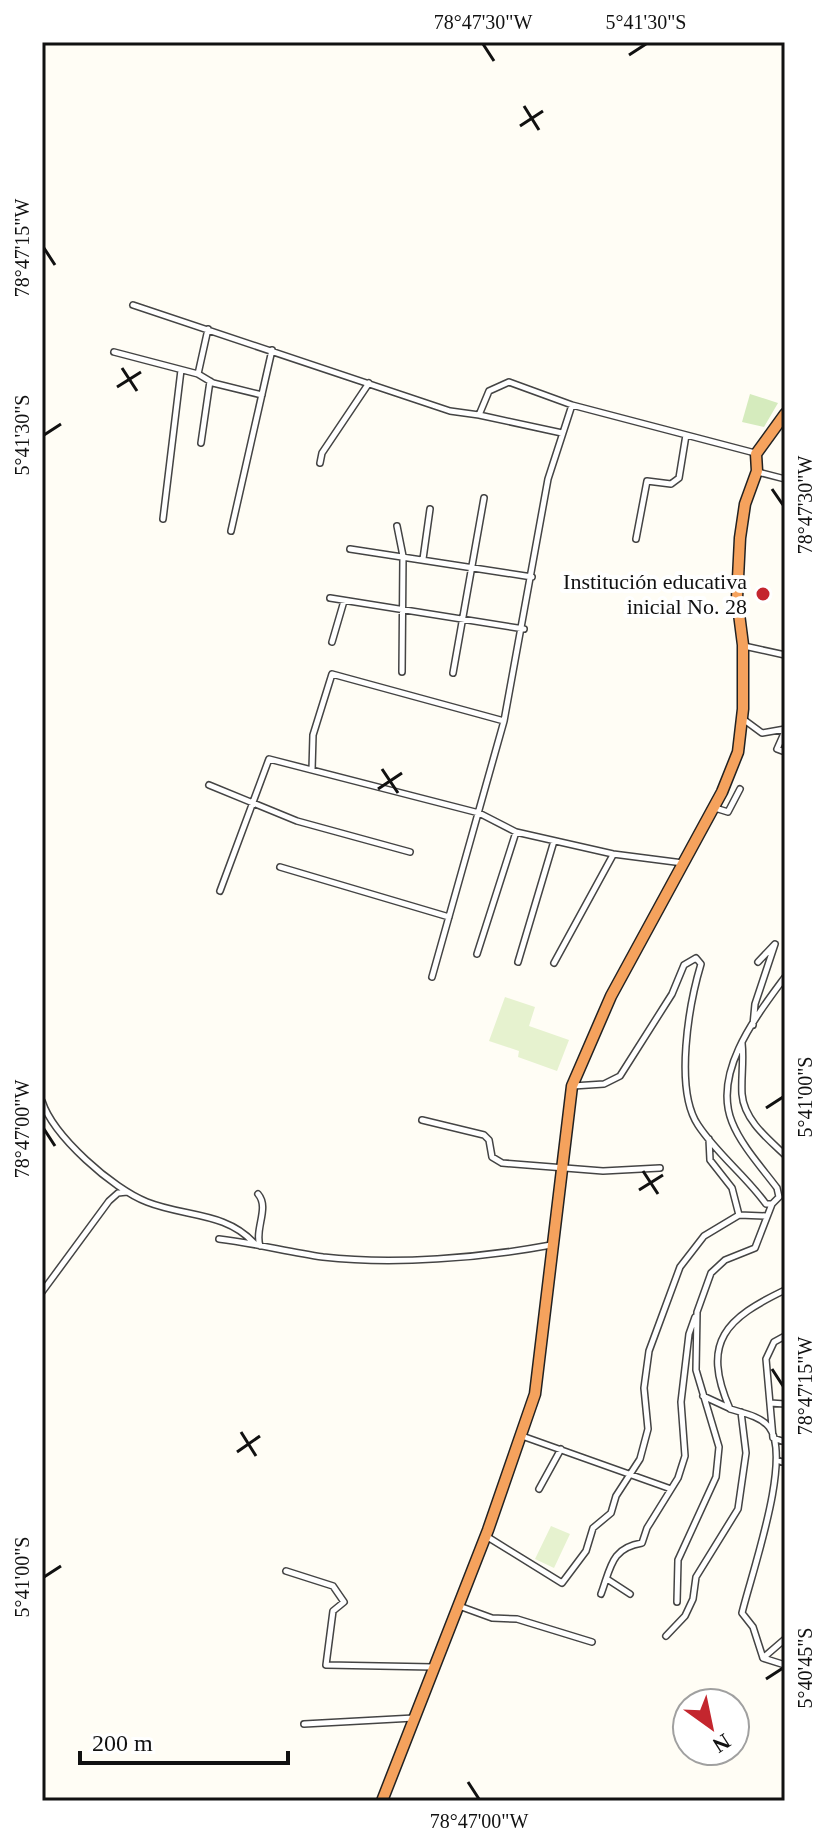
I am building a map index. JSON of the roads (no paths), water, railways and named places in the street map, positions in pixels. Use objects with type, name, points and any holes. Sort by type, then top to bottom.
[{"type":"highway","points":[[382,1801],[486,1536],[535,1394],[572,1086],[611,996],[714,807],[738,752],[742,719],[743,645],[737,564],[745,504],[757,471],[756,454],[785,414]]},
{"type":"street","points":[[133,305],[427,405],[562,433]]},
{"type":"street","points":[[198,374],[208,329]]},
{"type":"street","points":[[231,531],[272,350]]},
{"type":"street","points":[[114,352],[262,395]]},
{"type":"street","points":[[163,519],[181,370]]},
{"type":"street","points":[[201,443],[210,381]]},
{"type":"street","points":[[479,415],[489,391],[509,382],[572,405],[756,454]]},
{"type":"street","points":[[320,463],[322,453],[369,383]]},
{"type":"street","points":[[432,977],[504,721],[524,629],[548,479],[572,405]]},
{"type":"street","points":[[636,539],[647,481],[671,484],[679,478],[686,435]]},
{"type":"street","points":[[757,471],[785,479]]},
{"type":"street","points":[[453,673],[474,569],[484,498]]},
{"type":"street","points":[[423,559],[430,509]]},
{"type":"street","points":[[397,526],[403,556],[402,672]]},
{"type":"street","points":[[350,549],[532,577]]},
{"type":"street","points":[[330,598],[524,629]]},
{"type":"street","points":[[332,642],[344,601]]},
{"type":"street","points":[[743,645],[785,655]]},
{"type":"street","points":[[312,770],[313,735],[332,674],[504,721]]},
{"type":"street","points":[[742,719],[762,733],[785,730]]},
{"type":"street","points":[[785,730],[777,749],[785,752]]},
{"type":"street","points":[[220,891],[269,759],[479,813],[516,832],[613,854],[683,863]]},
{"type":"street","points":[[209,785],[297,821],[410,852]]},
{"type":"street","points":[[714,807],[728,812],[740,789]]},
{"type":"street","points":[[477,954],[516,832]]},
{"type":"street","points":[[518,962],[554,841]]},
{"type":"street","points":[[554,963],[613,854]]},
{"type":"street","points":[[280,867],[449,917]]},
{"type":"street","points":[[753,1025],[755,1004],[775,944],[758,962]]},
{"type":"street","points":[[572,1086],[604,1084],[620,1076],[672,994],[684,965],[696,958],[701,964],[686,1023],[690,1109],[709,1138],[748,1179],[766,1204],[772,1204]]},
{"type":"street","points":[[601,1594],[615,1557],[625,1546],[642,1543],[647,1528],[672,1489],[685,1456],[681,1402],[689,1334],[711,1273],[725,1260],[755,1248],[764,1231],[766,1216],[779,1197],[777,1188],[732,1122],[727,1098],[731,1068],[742,1042],[785,977]]},
{"type":"street","points":[[742,1042],[742,1099],[758,1129],[785,1155]]},
{"type":"street","points":[[42,1101],[60,1132],[128,1192],[146,1202],[192,1216],[230,1222],[258,1245]]},
{"type":"street","points":[[422,1120],[484,1135],[489,1140],[492,1157],[498,1162],[603,1171],[660,1168]]},
{"type":"street","points":[[709,1138],[710,1160],[732,1188],[739,1215]]},
{"type":"street","points":[[42,1292],[109,1201],[118,1193],[128,1192]]},
{"type":"street","points":[[258,1194],[263,1205],[258,1245]]},
{"type":"street","points":[[486,1536],[562,1583],[586,1551],[593,1528],[611,1513],[616,1496],[632,1476],[648,1429],[644,1388],[649,1351],[680,1267],[704,1236],[739,1215],[766,1216]]},
{"type":"street","points":[[219,1239],[367,1260],[506,1253],[551,1245]]},
{"type":"street","points":[[730,1409],[721,1387],[717,1362],[728,1327],[753,1304],[785,1290]]},
{"type":"street","points":[[677,1602],[678,1560],[716,1477],[717,1435],[696,1370],[697,1312]]},
{"type":"street","points":[[763,1658],[753,1627],[742,1613],[766,1522],[777,1460],[766,1359],[774,1342],[785,1336]]},
{"type":"street","points":[[702,1396],[760,1419],[770,1429],[773,1438]]},
{"type":"street","points":[[770,1403],[785,1404]]},
{"type":"street","points":[[666,1636],[685,1616],[693,1599],[696,1577],[738,1509],[746,1453],[741,1412]]},
{"type":"street","points":[[522,1436],[672,1489]]},
{"type":"street","points":[[773,1438],[785,1442]]},
{"type":"street","points":[[539,1489],[561,1449]]},
{"type":"street","points":[[777,1460],[785,1463]]},
{"type":"street","points":[[286,1571],[333,1586],[344,1602],[333,1611],[326,1665],[434,1667]]},
{"type":"street","points":[[607,1579],[630,1594]]},
{"type":"street","points":[[458,1606],[492,1618],[517,1619],[592,1642]]},
{"type":"street","points":[[763,1658],[785,1639]]},
{"type":"street","points":[[763,1658],[785,1665]]},
{"type":"street","points":[[304,1724],[415,1718]]},
{"type":"place","name":"Institución educativa inicial No. 28","points":[[763,594]]}]
